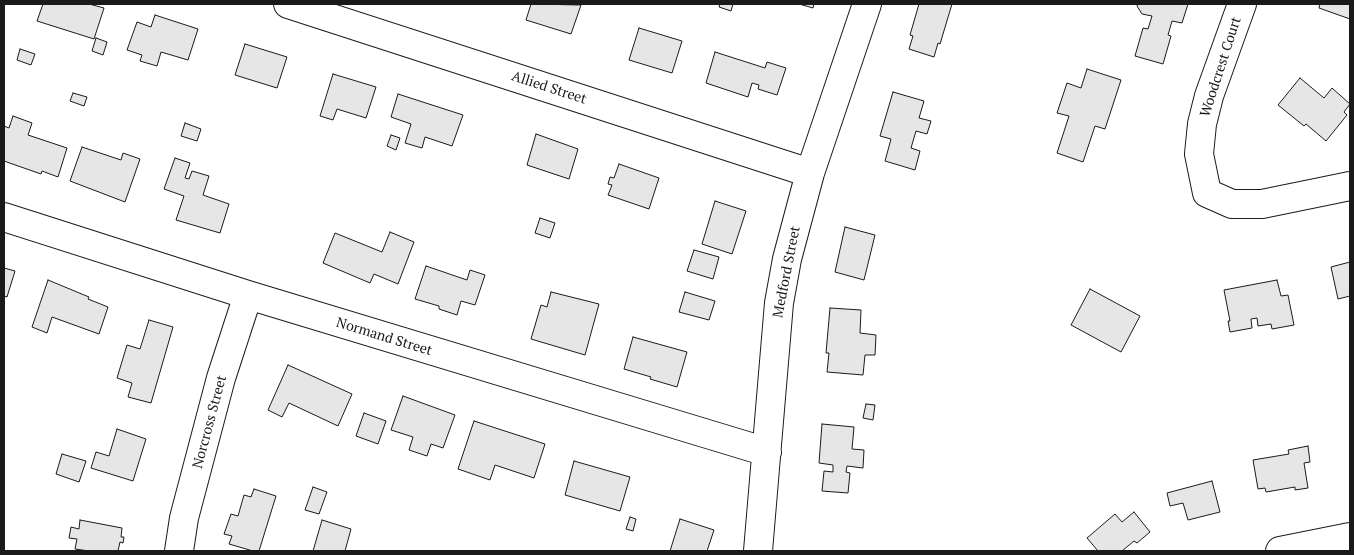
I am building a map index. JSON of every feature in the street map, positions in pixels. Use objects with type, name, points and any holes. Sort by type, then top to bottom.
[{"type":"street","name":"Allied Street","points":[[288,4],[810,173]]},
{"type":"street","name":"Medford Street","points":[[758,551],[779,303],[787,259],[810,173],[867,4]]},
{"type":"street","name":"Woodcrest Court","points":[[1242,4],[1209,96],[1202,124],[1199,154],[1207,193],[1232,204],[1262,204],[1350,186]]},
{"type":"street","name":"Normand Street","points":[[4,217],[248,295],[766,452]]},
{"type":"street","name":"Norcross Street","points":[[179,551],[184,518],[221,378],[248,295]]},
{"type":"street","points":[[1280,551],[1350,537]]},
{"type":"building","points":[[43,4],[89,4],[104,8],[94,39],[37,21]]},
{"type":"building","points":[[531,4],[581,5],[571,34],[526,20]]},
{"type":"building","points":[[720,4],[733,4],[731,11],[719,7]]},
{"type":"building","points":[[799,4],[814,4],[813,8]]},
{"type":"building","points":[[919,4],[952,4],[940,44],[938,43],[934,57],[909,49],[913,36],[910,35]]},
{"type":"building","points":[[1138,4],[1188,4],[1182,23],[1172,21],[1168,35],[1171,36],[1163,64],[1135,56],[1143,28],[1148,29],[1152,16],[1142,14],[1137,6]]},
{"type":"building","points":[[1320,4],[1350,4],[1350,19],[1319,8]]},
{"type":"building","points":[[155,15],[198,29],[188,60],[161,52],[157,66],[140,61],[142,55],[127,50],[137,22],[151,27]]},
{"type":"building","points":[[639,28],[682,41],[672,73],[629,60]]},
{"type":"building","points":[[96,38],[107,42],[103,55],[92,51]]},
{"type":"building","points":[[245,44],[287,57],[277,88],[235,75]]},
{"type":"building","points":[[20,49],[35,54],[31,65],[17,60]]},
{"type":"building","points":[[715,52],[765,68],[767,62],[786,68],[777,95],[758,89],[759,85],[752,83],[748,97],[706,83]]},
{"type":"building","points":[[1087,69],[1121,80],[1105,129],[1095,126],[1083,162],[1057,153],[1069,116],[1057,113],[1067,83],[1081,88]]},
{"type":"building","points":[[333,74],[376,87],[366,118],[337,109],[333,120],[320,116]]},
{"type":"building","points":[[1300,78],[1324,98],[1332,88],[1350,104],[1344,112],[1347,115],[1326,141],[1306,124],[1304,126],[1278,105]]},
{"type":"building","points":[[893,92],[924,101],[919,118],[931,121],[927,134],[916,131],[911,148],[920,151],[915,170],[885,161],[891,139],[880,136]]},
{"type":"building","points":[[73,93],[87,97],[84,106],[70,101]]},
{"type":"building","points":[[398,94],[463,115],[452,146],[425,137],[422,148],[405,143],[411,124],[391,117]]},
{"type":"building","points":[[13,116],[32,123],[28,135],[67,148],[58,177],[42,171],[41,174],[4,161],[4,126],[9,128]]},
{"type":"building","points":[[185,123],[201,129],[197,141],[181,136]]},
{"type":"building","points":[[536,134],[578,149],[569,179],[527,165]]},
{"type":"building","points":[[391,135],[400,138],[396,150],[387,146]]},
{"type":"building","points":[[82,147],[121,160],[123,153],[140,159],[125,202],[70,181]]},
{"type":"building","points":[[175,158],[190,163],[185,178],[189,179],[192,171],[209,176],[203,195],[229,204],[220,233],[176,220],[184,196],[164,189]]},
{"type":"building","points":[[619,164],[659,178],[649,209],[608,195],[612,185],[608,184],[610,177],[614,178]]},
{"type":"building","points":[[715,201],[746,211],[732,254],[702,244]]},
{"type":"building","points":[[540,218],[555,223],[550,238],[535,233]]},
{"type":"building","points":[[845,227],[875,235],[864,280],[835,272]]},
{"type":"building","points":[[390,232],[414,242],[398,284],[374,274],[370,283],[323,263],[335,233],[382,252]]},
{"type":"building","points":[[694,250],[719,257],[713,279],[687,271]]},
{"type":"building","points":[[1350,262],[1350,296],[1338,299],[1331,267]]},
{"type":"building","points":[[426,266],[467,280],[470,270],[485,275],[475,305],[461,301],[457,315],[439,309],[439,306],[415,299]]},
{"type":"building","points":[[4,268],[15,271],[7,297],[4,296]]},
{"type":"building","points":[[48,280],[108,307],[99,334],[52,317],[47,333],[32,327]]},
{"type":"building","points":[[1277,280],[1281,296],[1288,295],[1294,325],[1272,329],[1271,324],[1258,326],[1257,318],[1251,319],[1252,328],[1230,332],[1228,321],[1230,321],[1224,290]]},
{"type":"building","points":[[1090,289],[1140,316],[1121,352],[1071,325]]},
{"type":"building","points":[[551,292],[599,304],[585,355],[531,339],[541,305],[547,307]]},
{"type":"building","points":[[685,292],[715,301],[709,320],[679,312]]},
{"type":"building","points":[[830,308],[861,310],[860,333],[876,335],[875,355],[865,355],[863,375],[827,372],[829,353],[826,353]]},
{"type":"building","points":[[149,320],[173,327],[151,403],[128,397],[132,383],[117,378],[127,345],[140,349]]},
{"type":"building","points":[[633,337],[687,352],[677,387],[624,369]]},
{"type":"building","points":[[288,365],[352,394],[338,426],[289,403],[282,417],[268,410]]},
{"type":"building","points":[[403,396],[455,415],[443,448],[431,444],[427,456],[409,450],[413,437],[391,430]]},
{"type":"building","points":[[866,404],[875,405],[873,420],[863,418]]},
{"type":"building","points":[[364,413],[386,421],[378,444],[356,436]]},
{"type":"building","points":[[474,421],[545,444],[534,478],[495,465],[490,480],[458,469]]},
{"type":"building","points":[[822,424],[854,427],[852,449],[864,450],[863,468],[847,466],[846,472],[850,473],[848,493],[822,491],[824,471],[833,472],[833,465],[819,463]]},
{"type":"building","points":[[117,429],[146,439],[133,481],[91,468],[96,452],[109,456]]},
{"type":"building","points":[[1308,446],[1310,462],[1304,463],[1308,488],[1295,490],[1295,487],[1266,492],[1265,488],[1258,489],[1253,460],[1289,454],[1288,450]]},
{"type":"building","points":[[62,454],[86,461],[79,482],[56,474]]},
{"type":"building","points":[[574,461],[630,477],[620,511],[565,495]]},
{"type":"building","points":[[1212,481],[1220,512],[1188,520],[1183,503],[1170,506],[1167,493]]},
{"type":"building","points":[[313,487],[327,492],[319,514],[305,510]]},
{"type":"building","points":[[254,489],[276,496],[259,551],[229,544],[232,536],[224,534],[231,514],[238,516],[244,495],[251,497]]},
{"type":"building","points":[[1134,512],[1150,532],[1137,543],[1134,541],[1122,551],[1098,551],[1087,538],[1115,514],[1122,522]]},
{"type":"building","points":[[630,517],[636,519],[633,531],[626,529]]},
{"type":"building","points":[[680,519],[714,530],[707,551],[670,551]]},
{"type":"building","points":[[80,520],[122,528],[121,537],[124,537],[123,543],[120,542],[118,551],[75,549],[77,539],[69,538],[71,527],[79,529]]},
{"type":"building","points":[[322,520],[351,529],[345,551],[313,551]]}]
